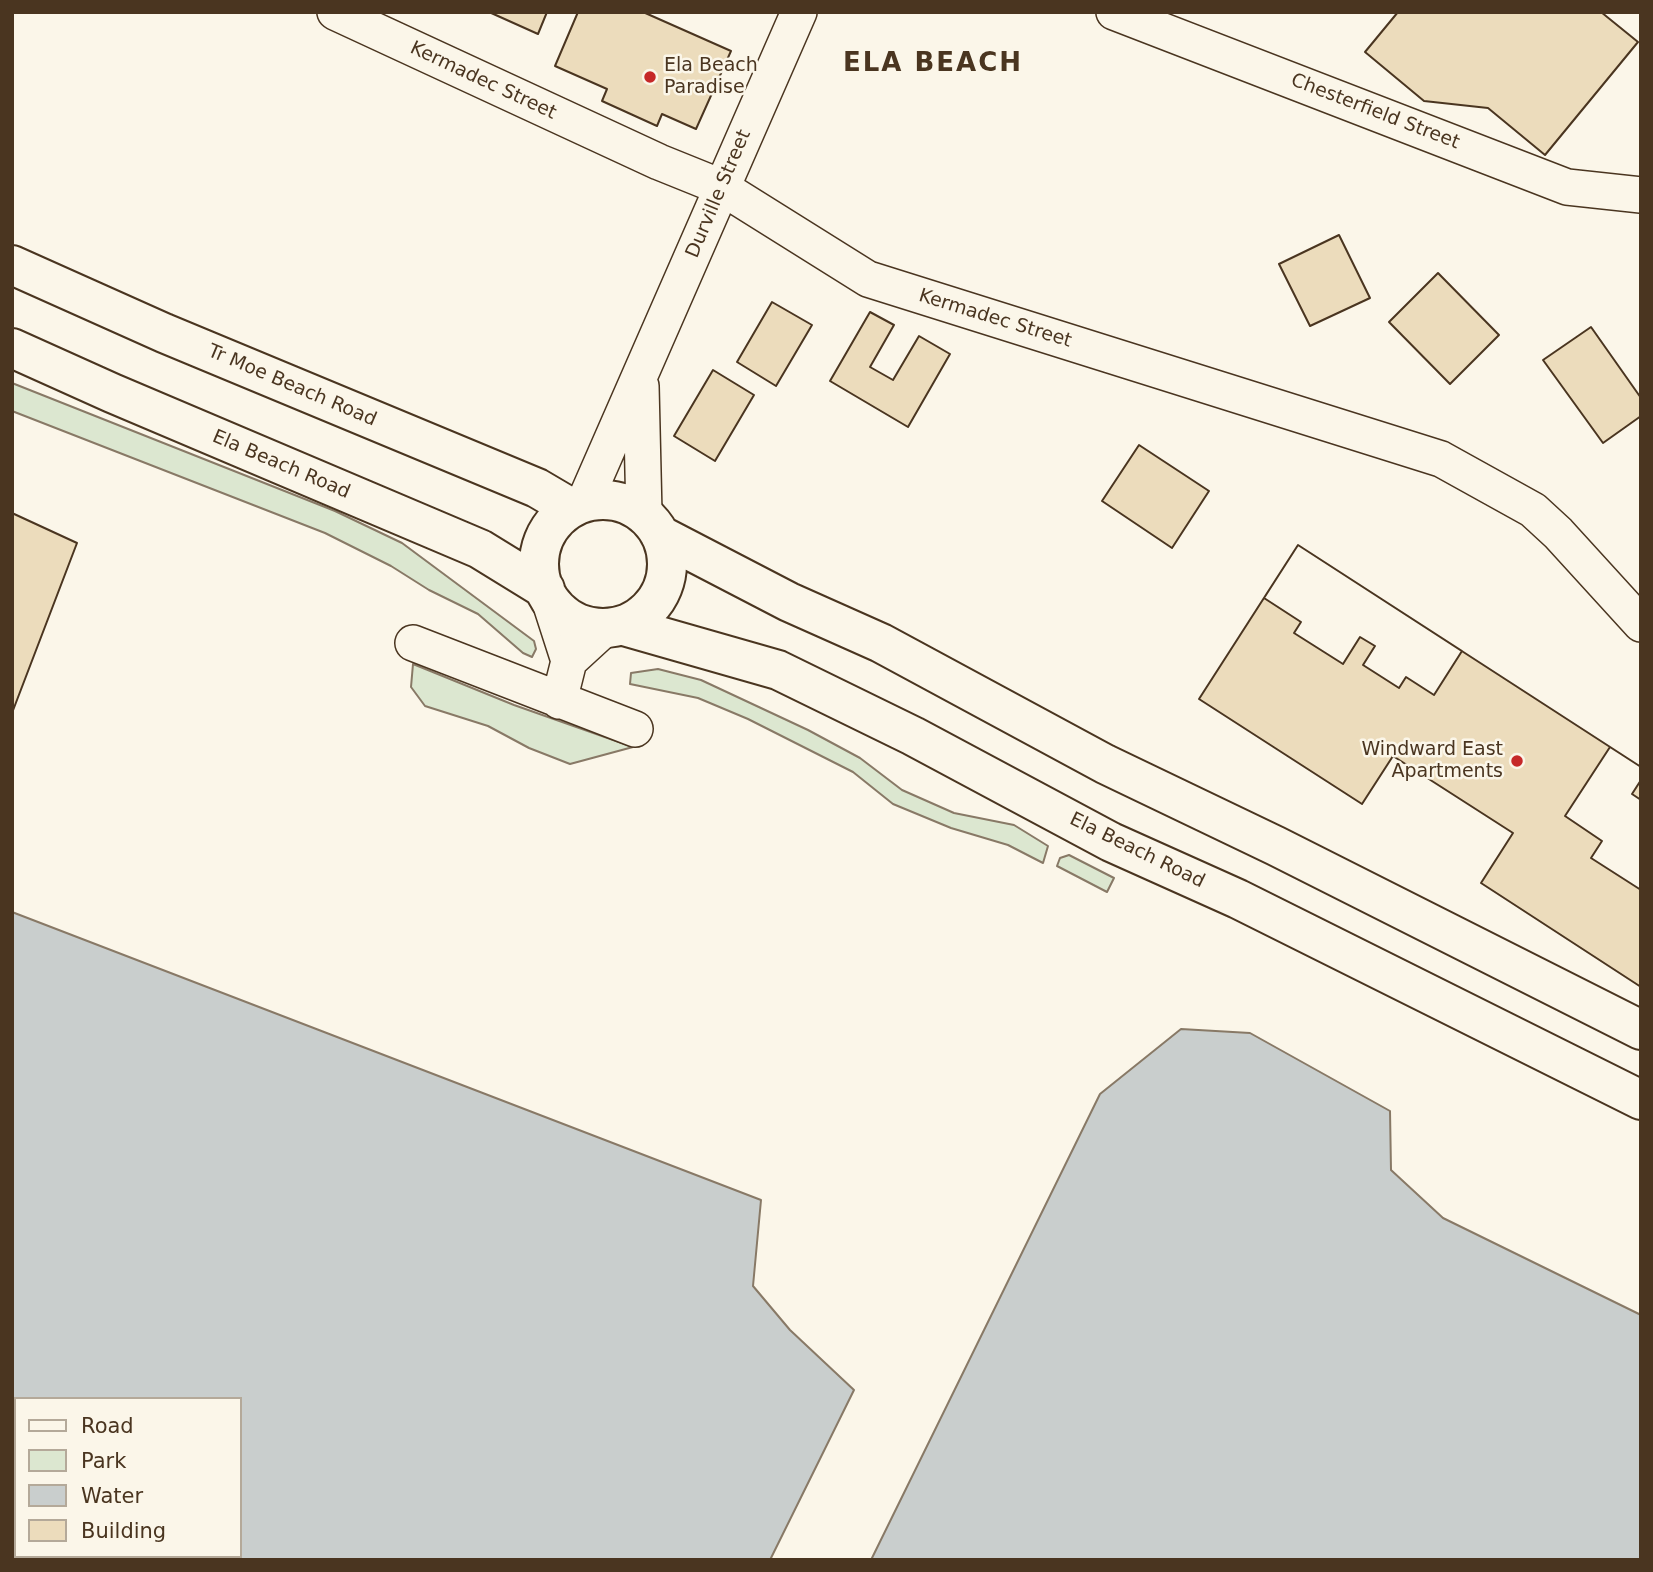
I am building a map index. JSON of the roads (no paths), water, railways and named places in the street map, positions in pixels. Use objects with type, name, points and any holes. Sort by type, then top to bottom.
[{"type":"highway","name":"Tr Moe Beach Road","points":[[12,265],[164,333],[578,505]]},
{"type":"highway","name":"Ela Beach Road","points":[[12,348],[125,399],[480,549],[547,595]]},
{"type":"highway","points":[[652,525],[666,559],[664,584],[657,598],[645,611],[614,627],[578,625],[547,595],[540,571],[540,552],[546,535],[557,520],[578,505],[599,500],[630,506],[652,525],[789,602],[881,643],[1105,764],[1276,846],[1641,1030]]},
{"type":"highway","name":"Ela Beach Road","points":[[614,627],[779,670],[913,736],[1111,842],[1238,899],[1641,1100]]},
{"type":"street","name":"Kermadec Street","points":[[335,12],[659,162],[721,187],[867,279],[1441,460],[1532,510],[1558,533],[1641,624]]},
{"type":"street","name":"Durville Street","points":[[578,505],[641,376],[799,12]]},
{"type":"street","name":"Chesterfield Street","points":[[1114,12],[1567,187],[1641,195]]},
{"type":"street","points":[[641,376],[652,525]]},
{"type":"street","points":[[547,595],[569,661],[559,701]]},
{"type":"street","points":[[569,661],[614,627]]},
{"type":"street","points":[[413,643],[635,729]]},
{"type":"water","points":[[12,912],[761,1200],[753,1286],[790,1330],[854,1390],[770,1560],[12,1560]]},
{"type":"water","points":[[1181,1029],[1250,1033],[1390,1111],[1391,1170],[1443,1218],[1641,1315],[1641,1560],[871,1560],[1100,1094]]},
{"type":"place","name":"Ela Beach Paradise","points":[[650,77]]},
{"type":"place","name":"Windward East Apartments","points":[[1517,761]]},
{"type":"district","name":"ELA BEACH","points":[[933,64]]}]
